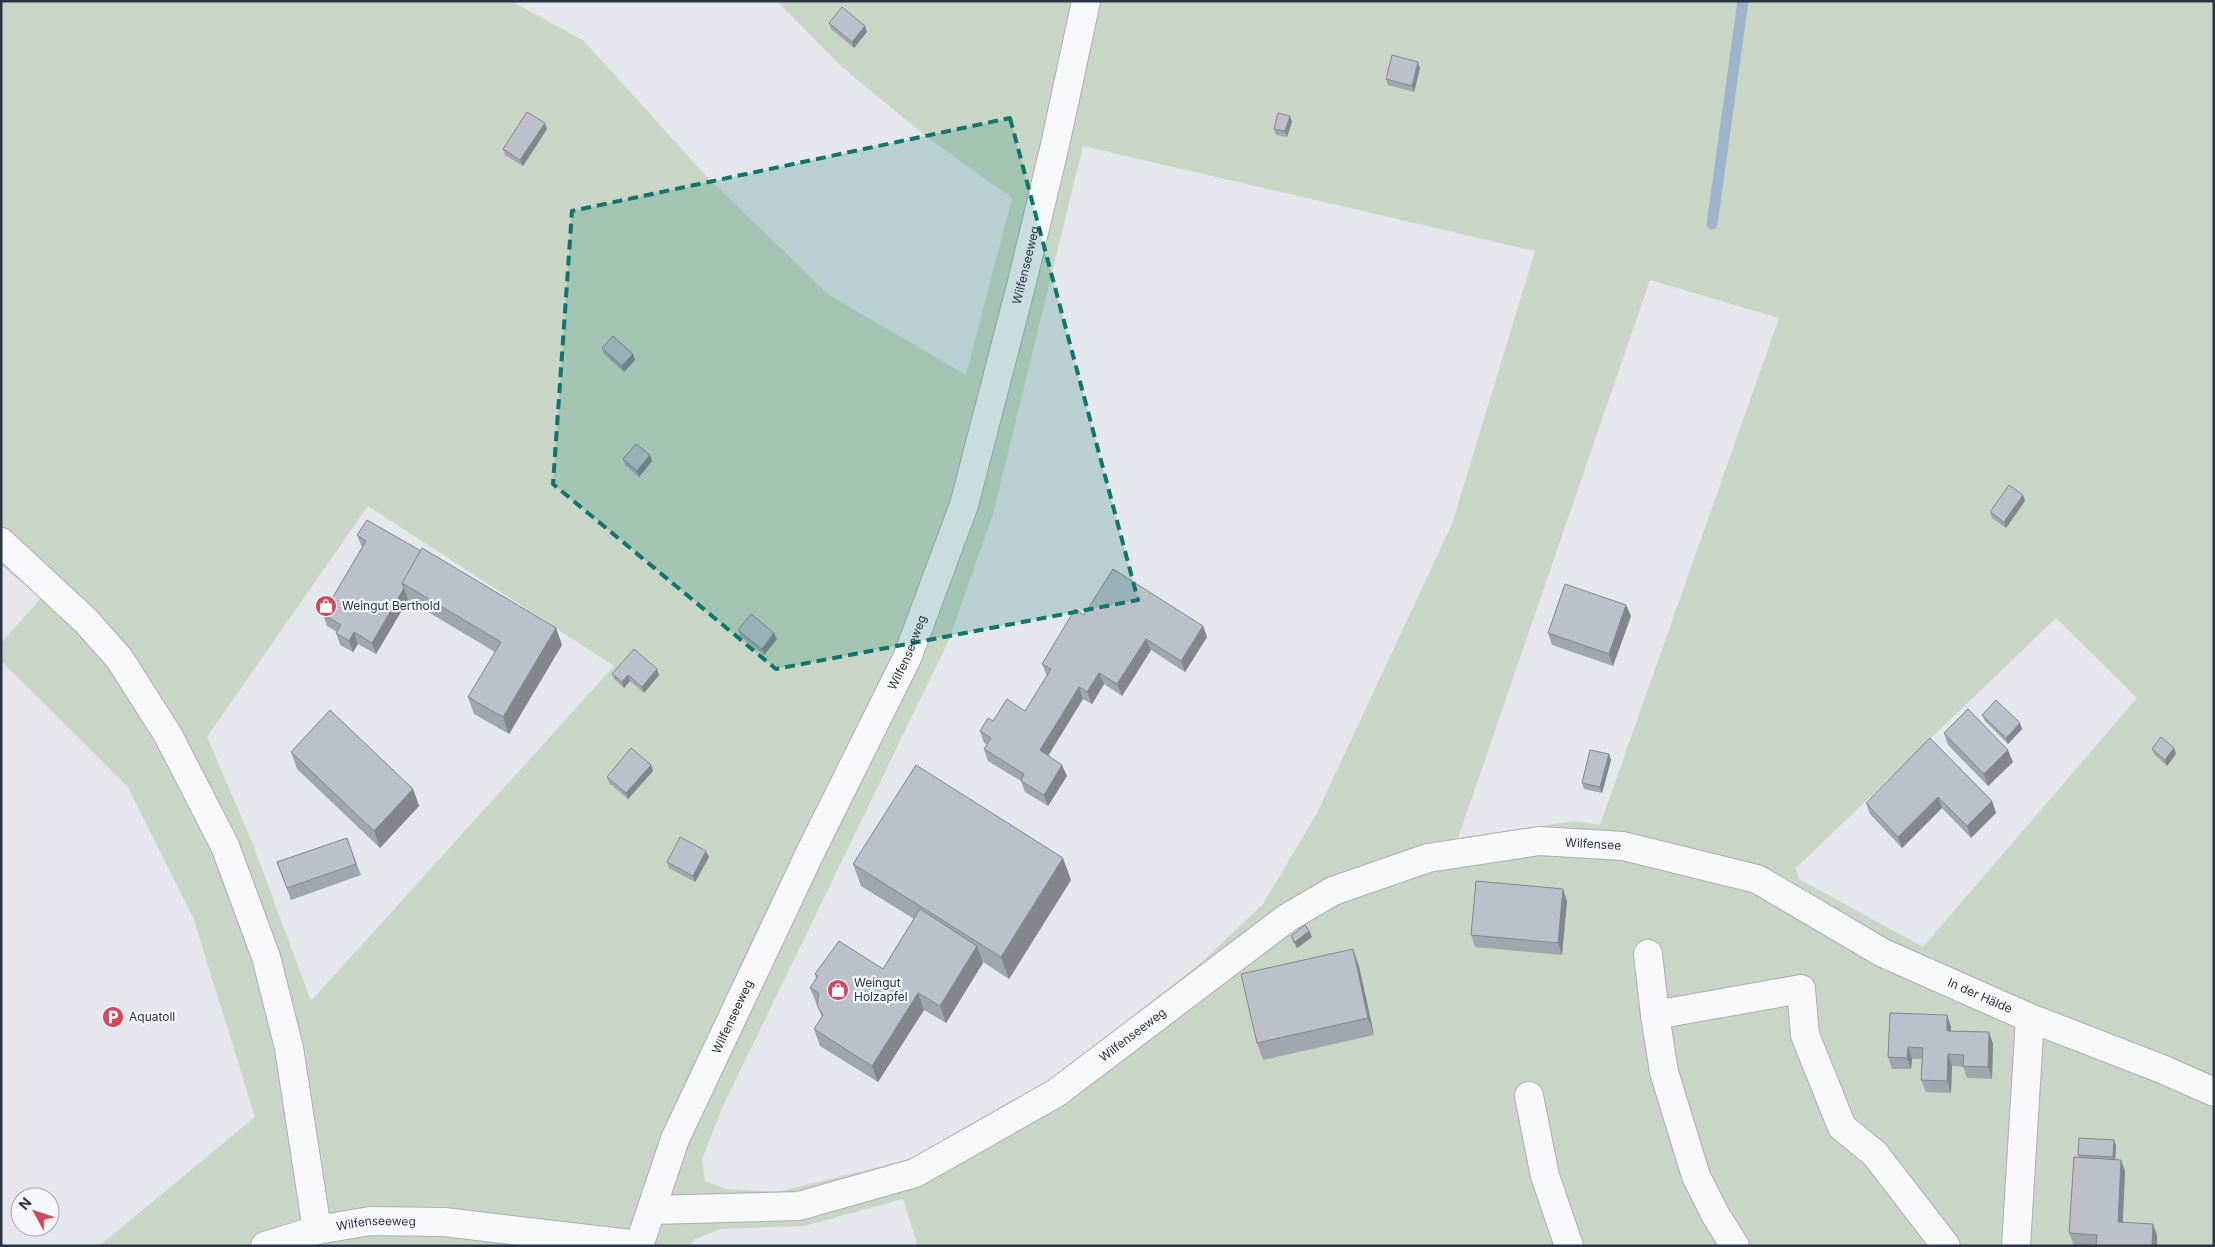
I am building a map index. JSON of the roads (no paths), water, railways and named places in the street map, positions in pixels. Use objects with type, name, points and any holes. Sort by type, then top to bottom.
[{"type":"street","name":"Wilfenseeweg","points":[[1086,1],[1055,144],[1022,282],[964,505],[907,658],[810,853],[675,1139],[652,1210],[799,1206],[915,1173],[1056,1093],[1288,918],[1333,891],[1428,858]]},
{"type":"street","points":[[1,542],[85,620],[119,658],[168,735],[225,846],[266,957],[289,1048],[317,1230]]},
{"type":"street","name":"Wilfensee","points":[[1428,858],[1539,841],[1623,846],[1757,880]]},
{"type":"street","name":"In der Hälde","points":[[1757,880],[1883,953],[2030,1018],[2162,1069],[2214,1092]]},
{"type":"street","points":[[1648,954],[1664,1072],[1696,1176],[1715,1214],[1735,1246]]},
{"type":"street","points":[[1655,1015],[1801,989],[1805,1035],[1842,1127],[1875,1154],[1946,1246]]},
{"type":"street","points":[[2016,1246],[2030,1018]]},
{"type":"street","points":[[1529,1096],[1545,1176],[1569,1246]]},
{"type":"street","points":[[639,1246],[652,1210]]},
{"type":"street","name":"Wilfenseeweg","points":[[265,1246],[317,1230],[370,1221],[444,1222],[639,1246]]},
{"type":"waterway","points":[[1712,224],[1743,1]]},
{"type":"place","name":"Weingut Berthold","points":[[326,606]]},
{"type":"place","name":"Weingut Holzapfel","points":[[838,990]]},
{"type":"place","name":"Aquatoll","points":[[113,1017]]}]
